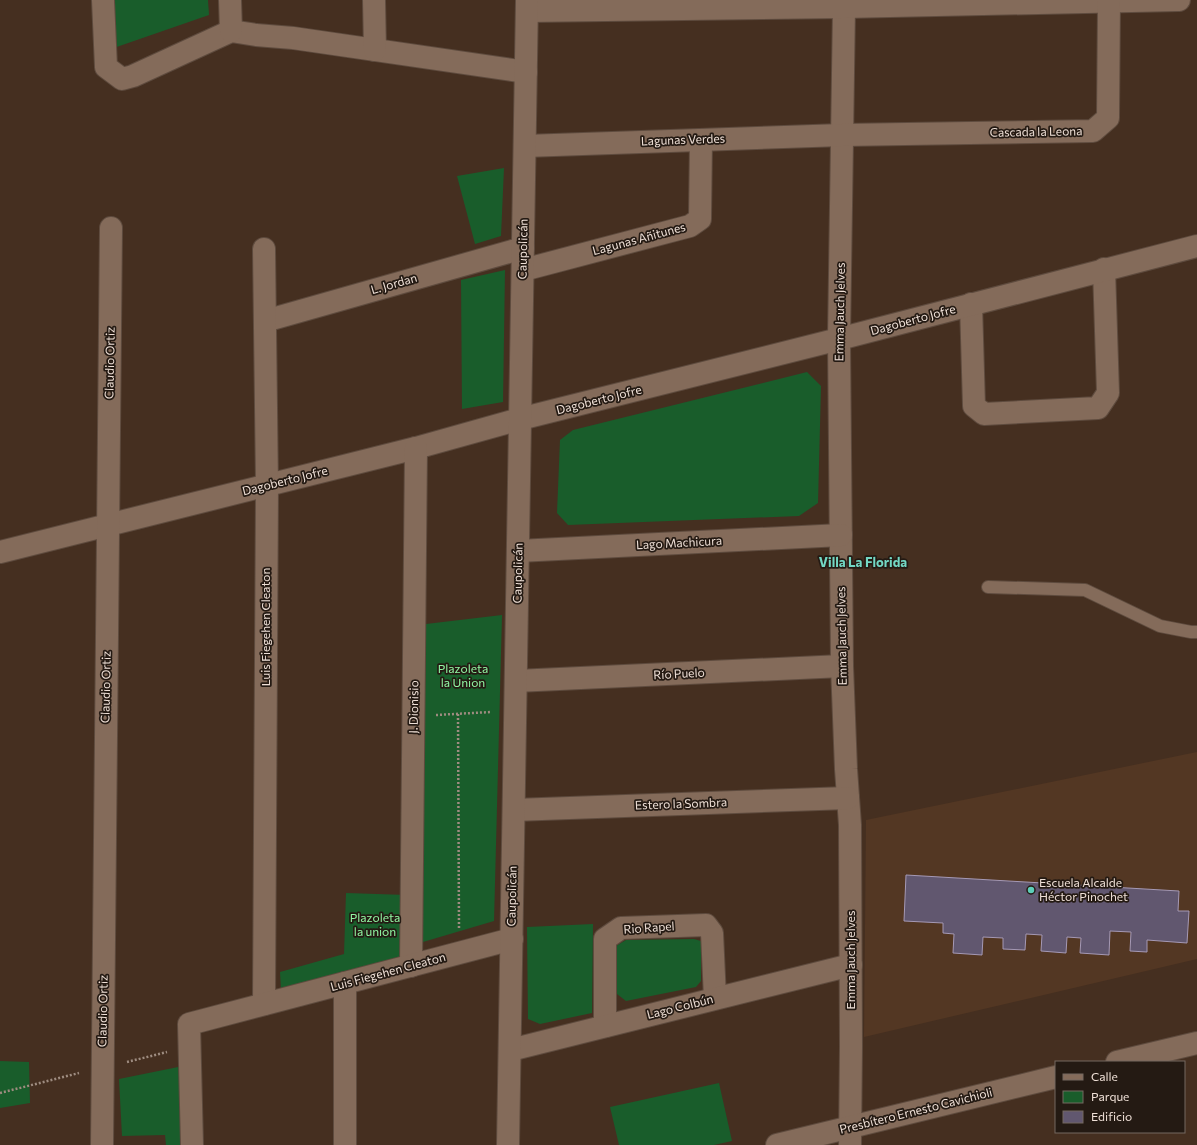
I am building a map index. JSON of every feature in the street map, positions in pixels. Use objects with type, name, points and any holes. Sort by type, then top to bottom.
[{"type":"street","points":[[103,0],[106,67],[122,79],[133,76],[231,31],[293,38],[526,72]]},
{"type":"street","points":[[230,0],[231,31]]},
{"type":"street","points":[[374,0],[375,50]]},
{"type":"street","points":[[527,6],[844,7],[1179,0]]},
{"type":"street","name":"Cascada la Leona","points":[[842,134],[1093,131],[1108,118],[1109,1]]},
{"type":"street","name":"Caupolicán","points":[[508,1145],[527,6]]},
{"type":"street","name":"Emma Jauch Jelves","points":[[844,7],[839,340],[842,666],[850,825],[850,1136]]},
{"type":"street","name":"Lagunas Verdes","points":[[525,146],[842,134]]},
{"type":"street","name":"Lagunas Añitunes","points":[[523,270],[690,226],[700,219],[701,140]]},
{"type":"street","name":"Claudio Ortiz","points":[[102,1145],[111,228]]},
{"type":"street","name":"Dagoberto Jofre","points":[[0,552],[416,448],[520,419],[839,340],[1104,269],[1197,246]]},
{"type":"street","name":"L. Jordan","points":[[265,321],[523,248]]},
{"type":"street","name":"Luis Fiegehen Cleaton","points":[[264,249],[267,486],[264,1004]]},
{"type":"street","points":[[971,304],[974,406],[984,414],[1098,408],[1108,393],[1104,269]]},
{"type":"street","name":"J. Dionisio","points":[[411,966],[416,448]]},
{"type":"street","name":"Lago Machicura","points":[[518,551],[841,535]]},
{"type":"street","name":"Río Puelo","points":[[516,681],[842,666]]},
{"type":"street","name":"Estero la Sombra","points":[[514,810],[848,798]]},
{"type":"street","name":"Rio Rapel","points":[[605,1026],[605,939],[621,928],[706,924],[712,933],[715,998]]},
{"type":"street","name":"Luis Fiegehen Cleaton","points":[[192,1145],[189,1024],[512,938]]},
{"type":"street","name":"Lago Colbún","points":[[510,1050],[851,965]]},
{"type":"street","points":[[344,1145],[345,983]]},
{"type":"street","points":[[1121,1061],[1197,1043]]},
{"type":"street","name":"Presbítero Ernesto Cavichioli","points":[[777,1145],[850,1136],[1055,1077]]},
{"type":"lane","points":[[988,587],[1085,590],[1160,626],[1197,632]]},
{"type":"path","points":[[414,716],[516,711]]},
{"type":"path","points":[[458,714],[459,953]]},
{"type":"shaded area","name":"Escuela Alcalde Héctor Pinochet","points":[[1197,752],[1197,959],[864,1037],[866,820]]},
{"type":"green space","points":[[108,0],[208,0],[209,15],[108,50]]},
{"type":"green space","points":[[504,168],[501,236],[475,244],[457,176]]},
{"type":"green space","points":[[505,270],[503,402],[462,409],[461,280]]},
{"type":"green space","points":[[807,372],[821,386],[818,503],[799,516],[568,525],[557,513],[560,440],[573,430]]},
{"type":"green space","name":"Plazoleta la Union","points":[[502,615],[494,921],[423,942],[422,893],[426,624]]},
{"type":"green space","name":"Plazoleta la union","points":[[346,893],[407,895],[402,957],[281,990],[280,972],[344,954]]},
{"type":"green space","points":[[593,924],[592,1013],[540,1024],[528,1019],[527,927]]},
{"type":"green space","points":[[694,939],[701,941],[701,981],[696,987],[626,1001],[617,994],[616,946],[626,940]]},
{"type":"green space","points":[[0,1061],[29,1062],[30,1103],[0,1108]]},
{"type":"green space","points":[[183,1066],[184,1145],[166,1145],[165,1135],[122,1136],[119,1079]]},
{"type":"green space","points":[[719,1083],[732,1141],[714,1145],[619,1145],[610,1107]]},
{"type":"building","points":[[906,875],[1179,891],[1178,911],[1189,911],[1187,943],[1147,940],[1147,952],[1130,951],[1131,932],[1110,931],[1109,955],[1080,953],[1081,938],[1067,937],[1066,953],[1041,951],[1042,935],[1026,934],[1025,950],[1003,949],[1003,938],[983,937],[982,955],[953,953],[954,934],[943,933],[943,923],[904,921]]},
{"type":"place","name":"Escuela Alcalde Héctor Pinochet","points":[[1031,890]]},
{"type":"district","name":"Villa La Florida","points":[[863,562]]}]
